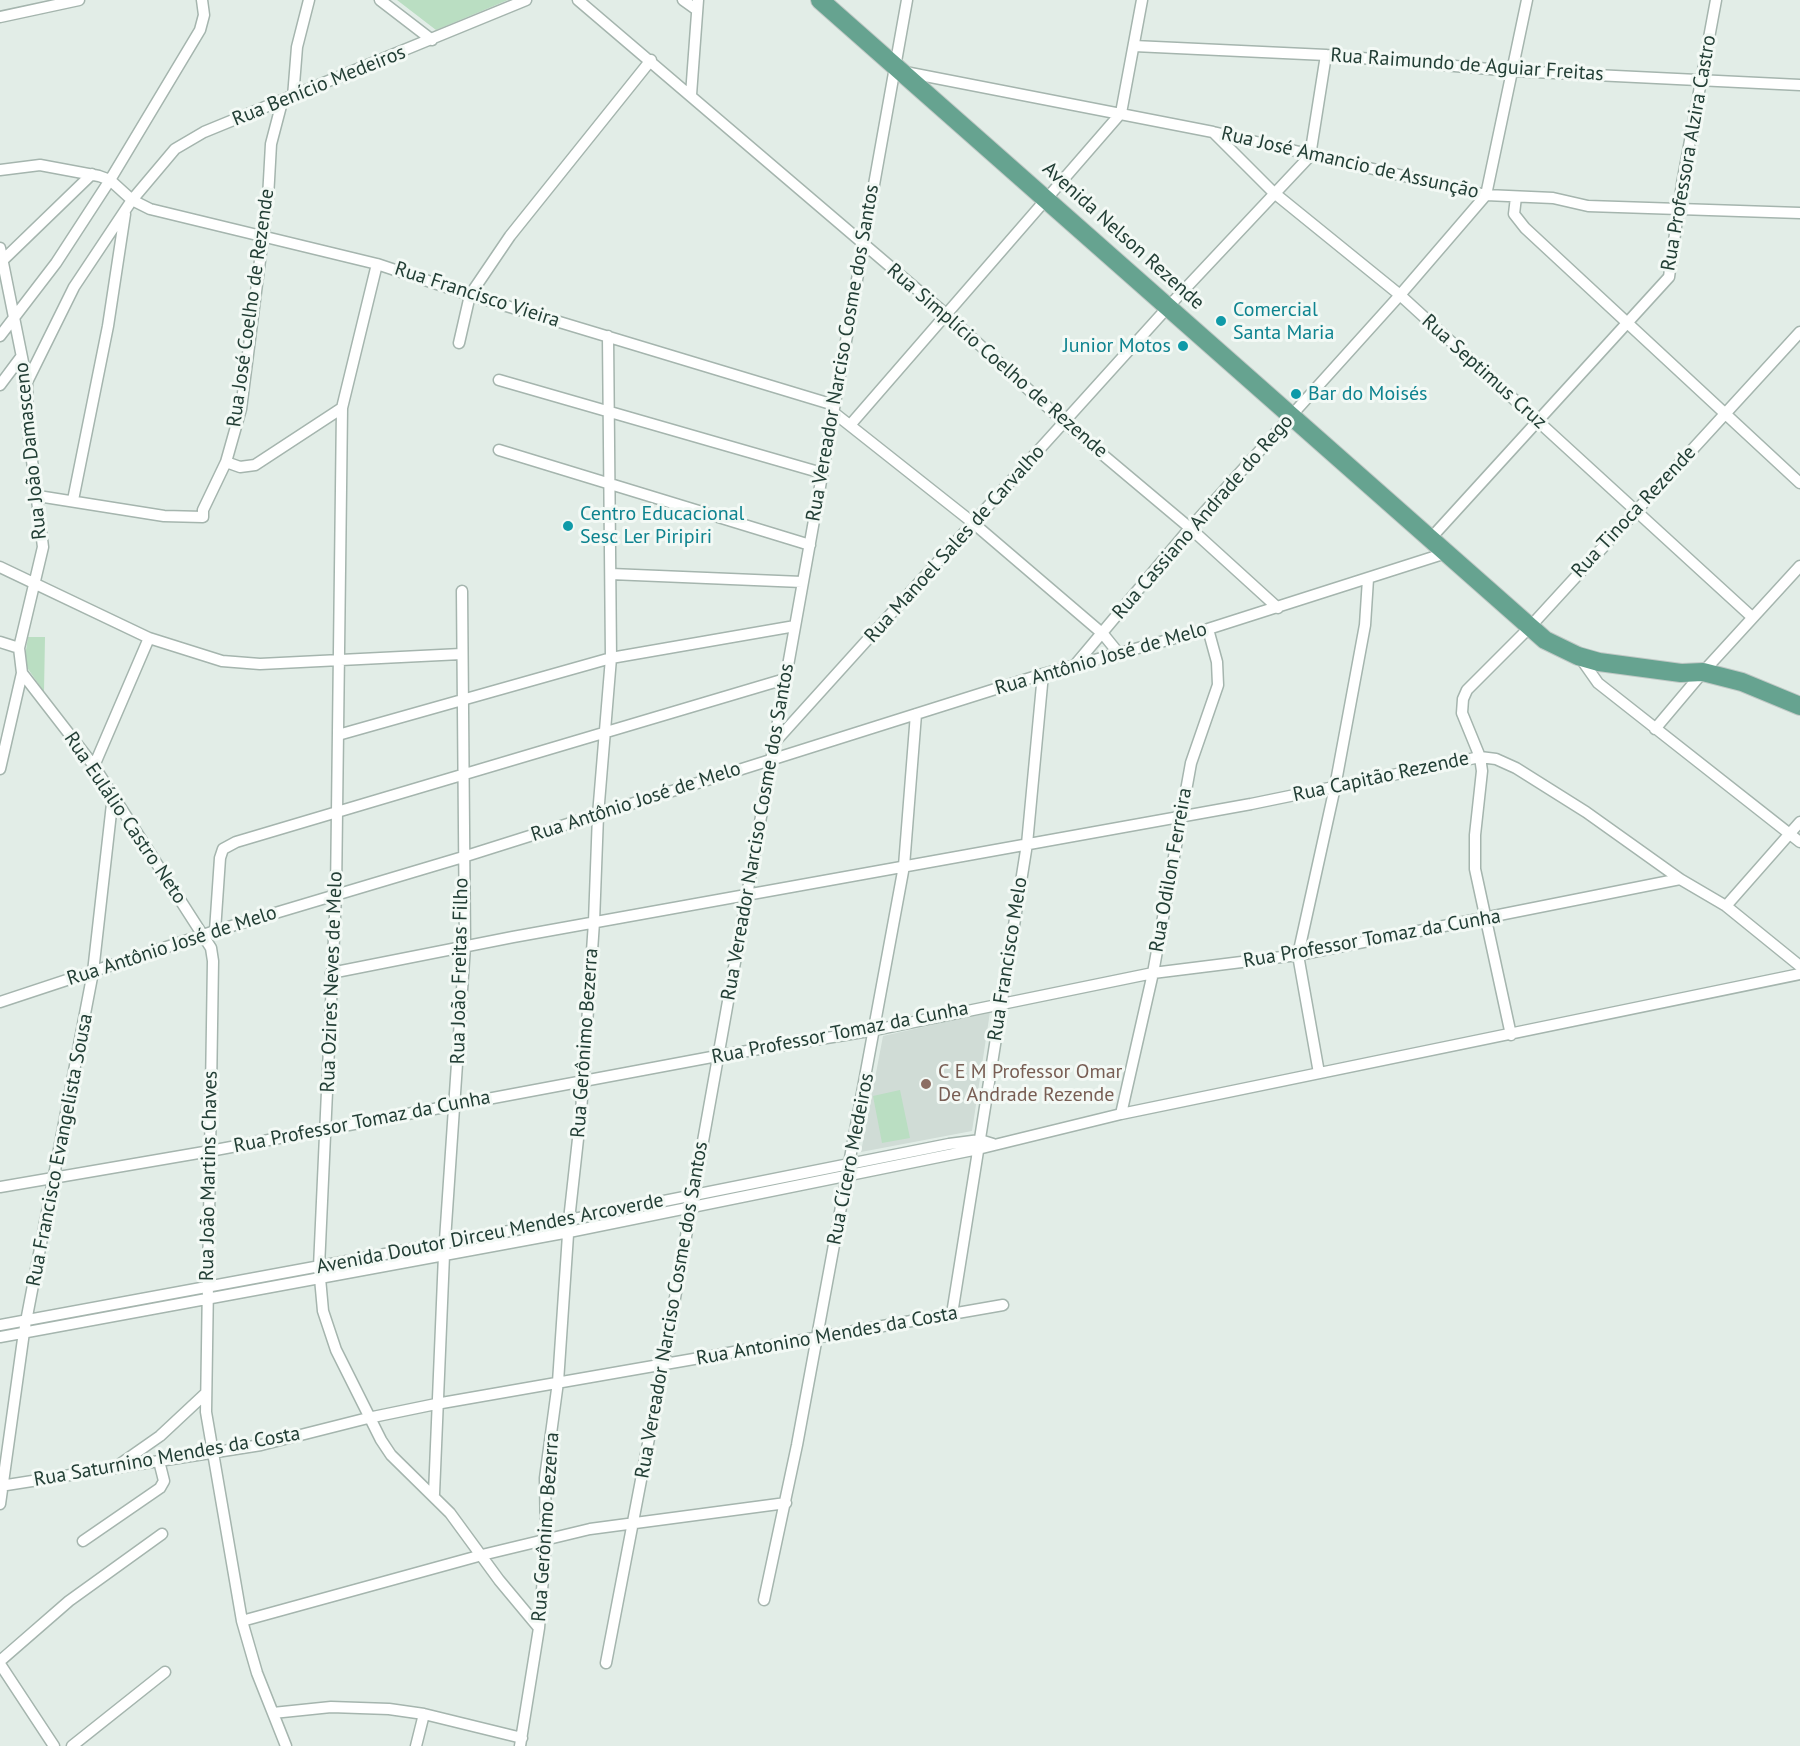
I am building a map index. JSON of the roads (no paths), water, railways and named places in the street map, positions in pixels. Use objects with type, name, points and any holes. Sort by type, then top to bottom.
[{"type":"main road","name":"Avenida Nelson Rezende","points":[[820,0],[1545,640],[1578,656],[1617,665],[1681,673],[1703,672],[1742,681],[1800,706]]},
{"type":"street","points":[[0,17],[79,0]]},
{"type":"street","points":[[0,336],[56,263],[110,180],[200,30],[204,15],[202,0]]},
{"type":"street","points":[[293,97],[297,47],[309,0]]},
{"type":"street","points":[[380,0],[432,40]]},
{"type":"street","name":"Rua Benício Medeiros","points":[[27,382],[68,298],[132,200],[175,149],[191,137],[282,102],[526,0]]},
{"type":"street","name":"Rua Simplício Coelho de Rezende","points":[[578,0],[651,60],[946,315],[1065,423],[1190,528],[1278,608]]},
{"type":"street","points":[[684,0],[697,5],[691,95]]},
{"type":"street","name":"Rua Vereador Narciso Cosme dos Santos","points":[[606,1663],[663,1365],[863,243],[899,68],[907,0]]},
{"type":"street","points":[[851,424],[1048,200],[1121,113],[1142,0]]},
{"type":"street","name":"Rua Cassiano Andrade do Rego","points":[[1075,665],[1190,528],[1400,295],[1486,195],[1527,0]]},
{"type":"street","name":"Rua Professora Alzira Castro","points":[[1431,538],[1629,324],[1669,277],[1677,211],[1716,0]]},
{"type":"street","name":"Rua Raimundo de Aguiar Freitas","points":[[1134,46],[1326,55],[1513,71],[1800,85]]},
{"type":"street","points":[[1310,156],[1326,55]]},
{"type":"street","points":[[459,343],[470,295],[544,192],[651,60]]},
{"type":"street","name":"Rua José Amancio de Assunção","points":[[899,68],[1213,132],[1486,195],[1553,198],[1588,206],[1677,211],[1800,213]]},
{"type":"street","name":"Rua José Coelho de Rezende","points":[[73,500],[164,516],[203,517],[203,510],[226,462],[241,409],[263,234],[271,144],[282,102]]},
{"type":"street","name":"Rua Septimus Cruz","points":[[1213,132],[1273,192],[1400,295],[1638,510],[1752,617]]},
{"type":"street","name":"Rua Manoel Sales de Carvalho","points":[[774,742],[1273,192],[1310,156]]},
{"type":"street","points":[[0,170],[40,165],[92,174],[110,180]]},
{"type":"street","points":[[1,262],[92,174]]},
{"type":"street","name":"Rua Francisco Vieira","points":[[110,180],[132,200],[162,212],[263,234],[377,264],[833,408],[972,522],[1102,634],[1120,655]]},
{"type":"street","points":[[1516,197],[1513,212],[1516,219],[1800,483]]},
{"type":"street","points":[[38,496],[73,500],[108,326],[125,210]]},
{"type":"street","name":"Rua João Damasceno","points":[[0,248],[12,318],[27,382],[28,429],[38,496],[42,547],[36,584],[19,648]]},
{"type":"street","name":"Rua Ozires Neves de Melo","points":[[377,264],[342,408],[336,894],[320,1279],[327,1329],[368,1418],[392,1455],[434,1494],[539,1628]]},
{"type":"street","name":"Rua Tinoca Rezende","points":[[1480,757],[1461,709],[1467,690],[1529,628],[1800,332]]},
{"type":"street","name":"Rua Gerônimo Bezerra","points":[[521,1742],[539,1628],[546,1540],[545,1478],[558,1382],[568,1232],[583,1081],[594,922],[598,815],[611,658],[609,336]]},
{"type":"street","points":[[0,385],[21,357]]},
{"type":"street","points":[[499,380],[822,473]]},
{"type":"street","points":[[226,462],[240,467],[255,465],[342,408]]},
{"type":"street","points":[[498,450],[810,545]]},
{"type":"street","name":"Rua Antônio José de Melo","points":[[0,1002],[215,931],[463,857],[1042,674],[1120,655],[1208,629],[1446,553]]},
{"type":"street","points":[[1655,729],[1703,672],[1800,566]]},
{"type":"street","points":[[0,567],[149,638],[222,661],[239,663],[461,654]]},
{"type":"street","points":[[611,574],[802,582]]},
{"type":"street","points":[[1319,1073],[1298,955],[1335,786],[1365,625],[1368,579]]},
{"type":"street","name":"Rua João Freitas Filho","points":[[434,1494],[444,1255],[456,1105],[465,946],[462,591]]},
{"type":"street","points":[[338,735],[611,658],[795,626]]},
{"type":"street","name":"Rua Odilon Ferreira","points":[[1121,1114],[1153,973],[1180,817],[1197,740],[1218,685],[1217,662],[1208,629]]},
{"type":"street","points":[[94,765],[149,638]]},
{"type":"street","points":[[0,642],[19,648],[22,673],[0,769]]},
{"type":"street","points":[[1578,656],[1598,683],[1800,842]]},
{"type":"street","name":"Rua Eulálio Castro Neto","points":[[22,673],[94,765],[202,937]]},
{"type":"street","name":"Rua Francisco Melo","points":[[952,1314],[1000,1002],[1028,844],[1042,674]]},
{"type":"street","points":[[215,931],[221,852],[236,842],[785,679]]},
{"type":"street","name":"Rua Cícero Medeiros","points":[[764,1600],[786,1503],[904,866],[916,714]]},
{"type":"street","points":[[1480,757],[1482,781],[1475,854],[1485,920],[1511,1035]]},
{"type":"street","name":"Rua Capitão Rezende","points":[[332,973],[746,894],[1180,817],[1480,757],[1503,762],[1586,812],[1680,879],[1726,906],[1800,966]]},
{"type":"street","name":"Rua Francisco Evangelista Sousa","points":[[0,1504],[24,1332],[93,972],[113,795]]},
{"type":"street","points":[[1726,906],[1800,822]]},
{"type":"street","name":"Rua Professor Tomaz da Cunha","points":[[0,1187],[210,1151],[717,1056],[875,1030],[1000,1002],[1153,973],[1298,955],[1485,920],[1680,879]]},
{"type":"street","name":"Rua João Martins Chaves","points":[[202,937],[211,948],[213,961],[205,1394],[231,1574],[257,1673],[286,1746]]},
{"type":"street","points":[[979,1144],[994,1144],[1121,1114],[1800,974]]},
{"type":"street","name":"Avenida Doutor Dirceu Mendes Arcoverde","points":[[0,1337],[206,1294],[319,1267],[445,1242],[569,1220],[693,1194],[849,1169],[979,1144]]},
{"type":"street","name":"Avenida Doutor Dirceu Mendes Arcoverde","points":[[0,1325],[320,1279],[568,1232],[849,1169]]},
{"type":"street","name":"Rua Antonino Mendes da Costa","points":[[368,1418],[558,1382],[1003,1305]]},
{"type":"street","points":[[117,1466],[160,1436],[205,1394]]},
{"type":"street","name":"Rua Saturnino Mendes da Costa","points":[[2,1486],[261,1445],[368,1418]]},
{"type":"street","points":[[83,1541],[160,1488],[164,1478],[159,1461]]},
{"type":"street","points":[[242,1621],[482,1555],[546,1540],[633,1522],[786,1503]]},
{"type":"street","points":[[54,1746],[0,1662],[69,1601],[162,1534]]},
{"type":"street","points":[[72,1746],[165,1672]]},
{"type":"street","points":[[273,1713],[355,1707],[423,1714],[521,1742]]},
{"type":"street","points":[[416,1746],[423,1714]]},
{"type":"place","name":"Comercial Santa Maria","points":[[1221,321]]},
{"type":"place","name":"Junior Motos","points":[[1183,346]]},
{"type":"place","name":"Bar do Moisés","points":[[1296,394]]},
{"type":"place","name":"Centro Educacional Sesc Ler Piripiri","points":[[568,526]]},
{"type":"place","name":"C E M Professor Omar De Andrade Rezende","points":[[926,1084]]}]
